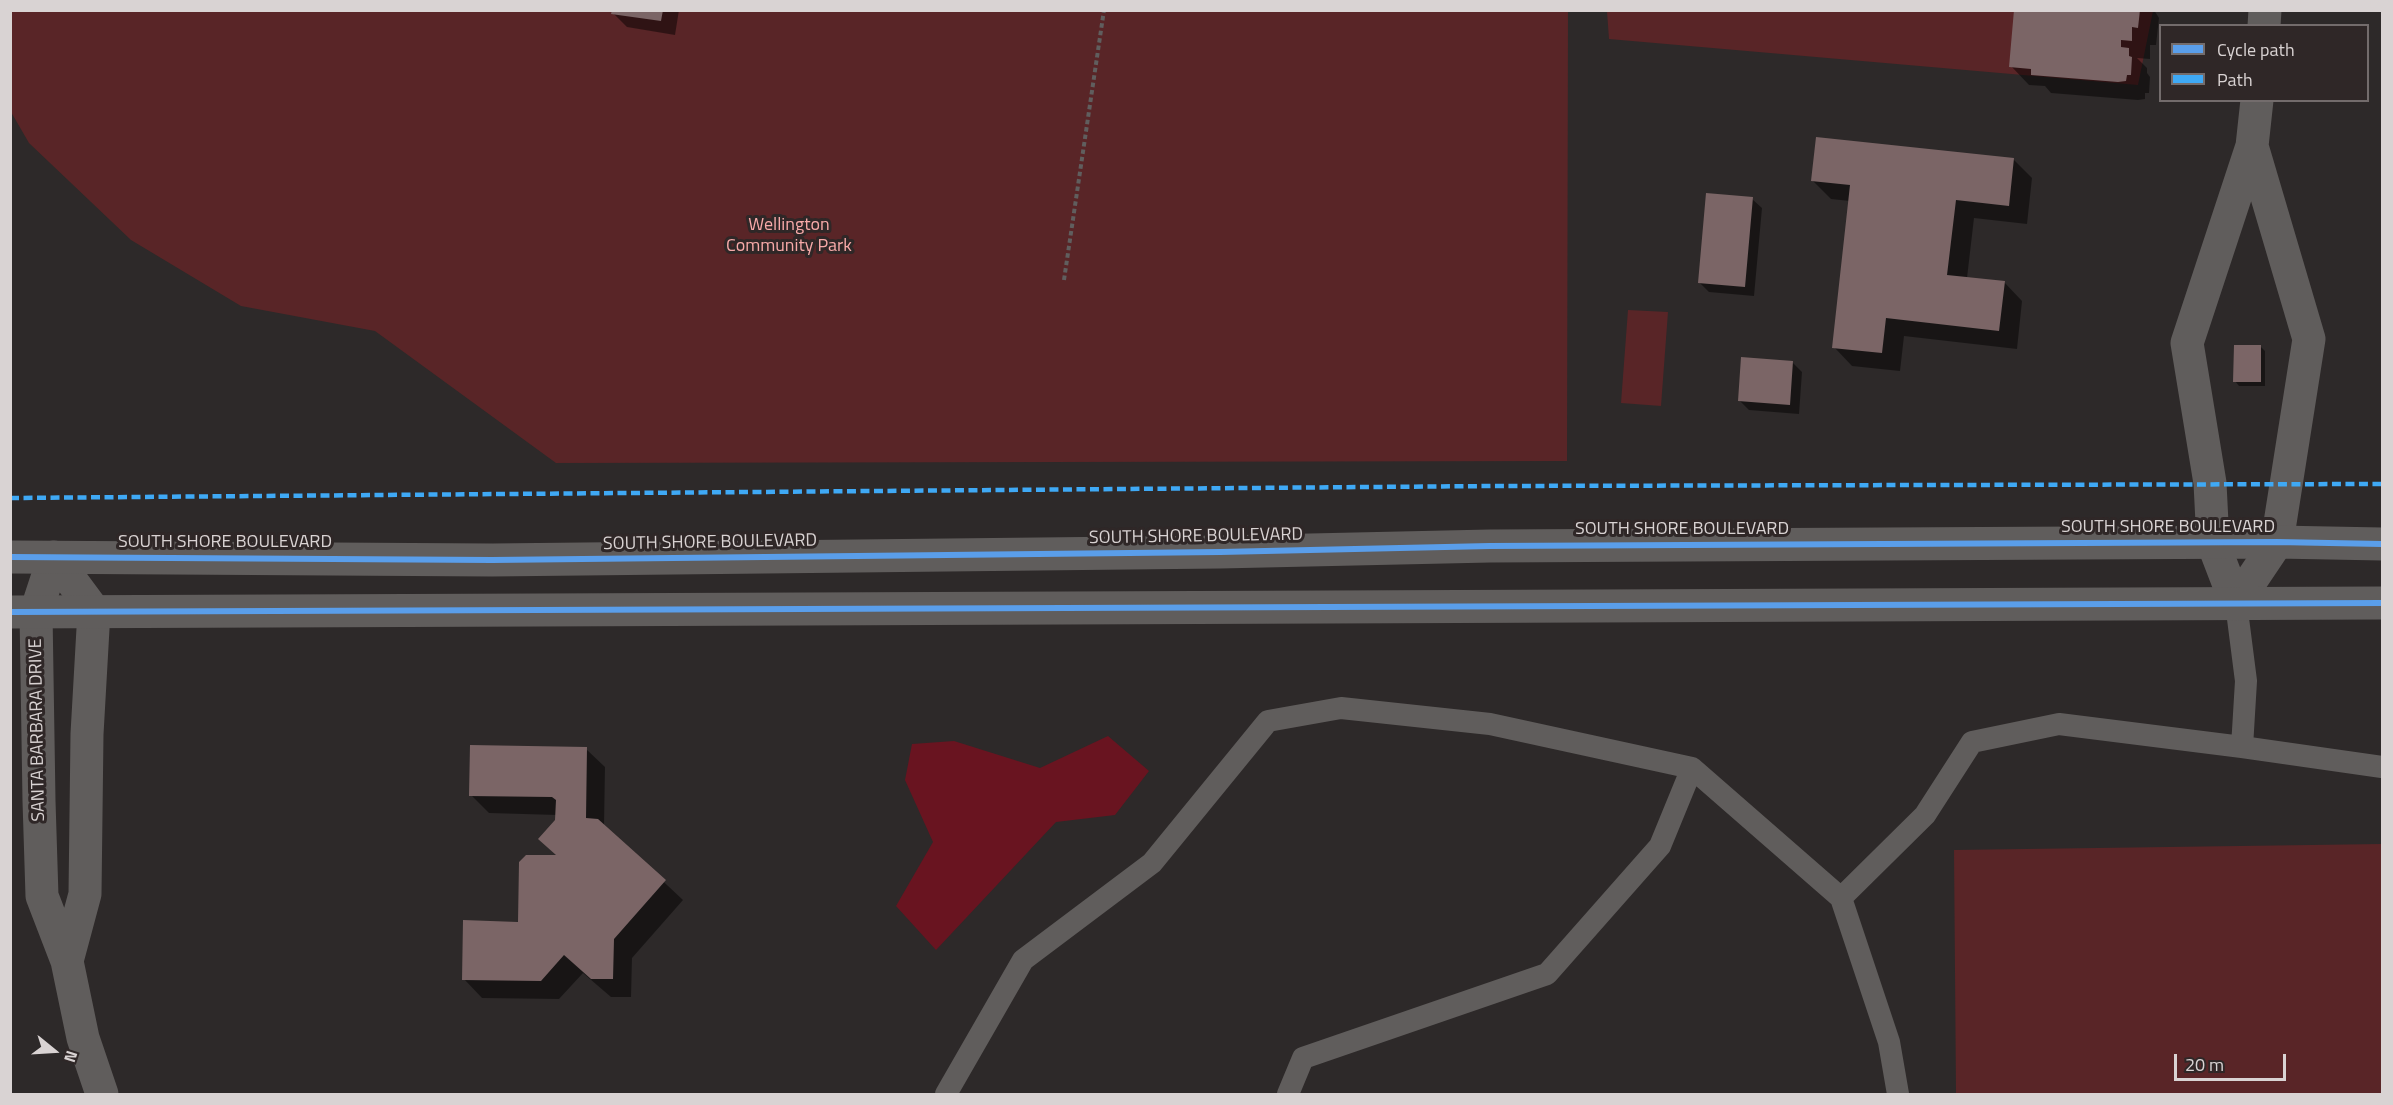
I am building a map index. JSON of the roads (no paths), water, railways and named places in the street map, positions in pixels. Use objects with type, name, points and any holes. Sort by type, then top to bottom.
[{"type":"street","points":[[2235,603],[2213,543],[2210,483],[2187,343],[2252,146],[2257,102]]},
{"type":"street","points":[[2235,603],[2277,542],[2309,339],[2252,146]]},
{"type":"street","name":"SOUTH SHORE BOULEVARD","points":[[10,557],[503,560],[1220,552],[1490,546],[2277,542],[2382,544]]},
{"type":"street","points":[[54,557],[94,611]]},
{"type":"street","name":"SANTA BARBARA DRIVE","points":[[54,557],[23,612],[39,801],[42,896],[66,961],[83,1038],[102,1095]]},
{"type":"street","points":[[23,612],[2382,603]]},
{"type":"street","name":"SANTA BARBARA DRIVE","points":[[66,961],[85,894],[87,734],[94,611]]},
{"type":"lane","points":[[2235,603],[2246,681],[2242,747]]},
{"type":"lane","points":[[946,1095],[1023,960],[1152,863],[1268,721],[1341,708],[1490,723],[1692,768],[1841,898],[1889,1042],[1898,1095]]},
{"type":"lane","points":[[1841,898],[1925,815],[1972,742],[2059,724],[2382,767]]},
{"type":"lane","points":[[1288,1095],[1303,1058],[1547,974],[1660,846],[1692,768]]},
{"type":"park label","name":"Wellington Community Park","points":[[789,236]]}]
